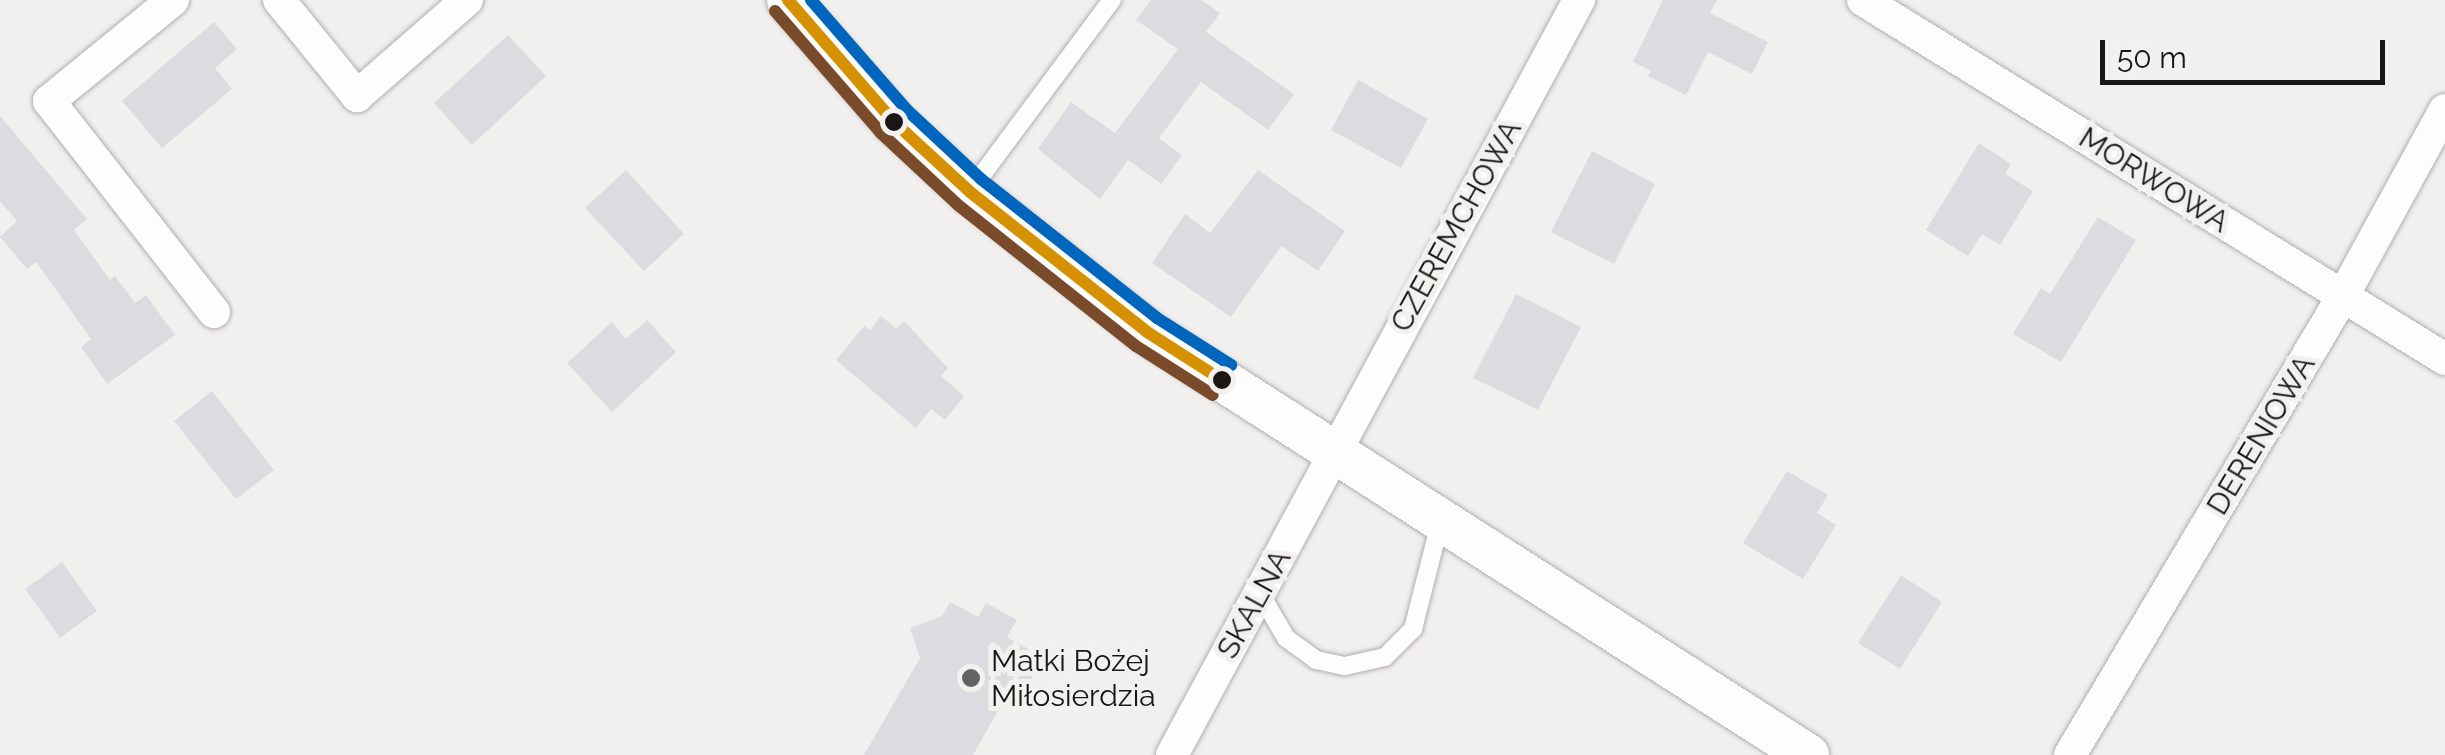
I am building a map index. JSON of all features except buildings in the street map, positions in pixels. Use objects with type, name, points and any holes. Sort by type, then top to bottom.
[{"type":"street","points":[[172,0],[49,101],[214,312]]},
{"type":"street","points":[[278,0],[357,96],[467,0]]},
{"type":"street","points":[[788,0],[894,122],[970,192],[1147,332],[1808,755]]},
{"type":"street","name":"CZEREMCHOWA","points":[[1338,454],[1388,350],[1579,0]]},
{"type":"street","name":"MORWOWA","points":[[1863,0],[2445,359]]},
{"type":"street","name":"DERENIOWA","points":[[2070,755],[2344,296],[2445,110]]},
{"type":"street","name":"SKALNA","points":[[1172,755],[1338,454]]},
{"type":"lane","points":[[970,192],[1112,0]]},
{"type":"lane","points":[[1260,592],[1286,638],[1316,660],[1345,666],[1385,657],[1413,629],[1441,521]]},
{"type":"transit line","points":[[788,0],[894,122],[970,192],[1147,332],[1222,380]]},
{"type":"transit line","points":[[811,0],[907,110],[981,179],[1157,318],[1231,365]]},
{"type":"transit line","points":[[775,11],[881,133],[958,205],[1136,346],[1213,395]]},
{"type":"place","name":"Matki Bożej Miłosierdzia","points":[[971,678]]}]
